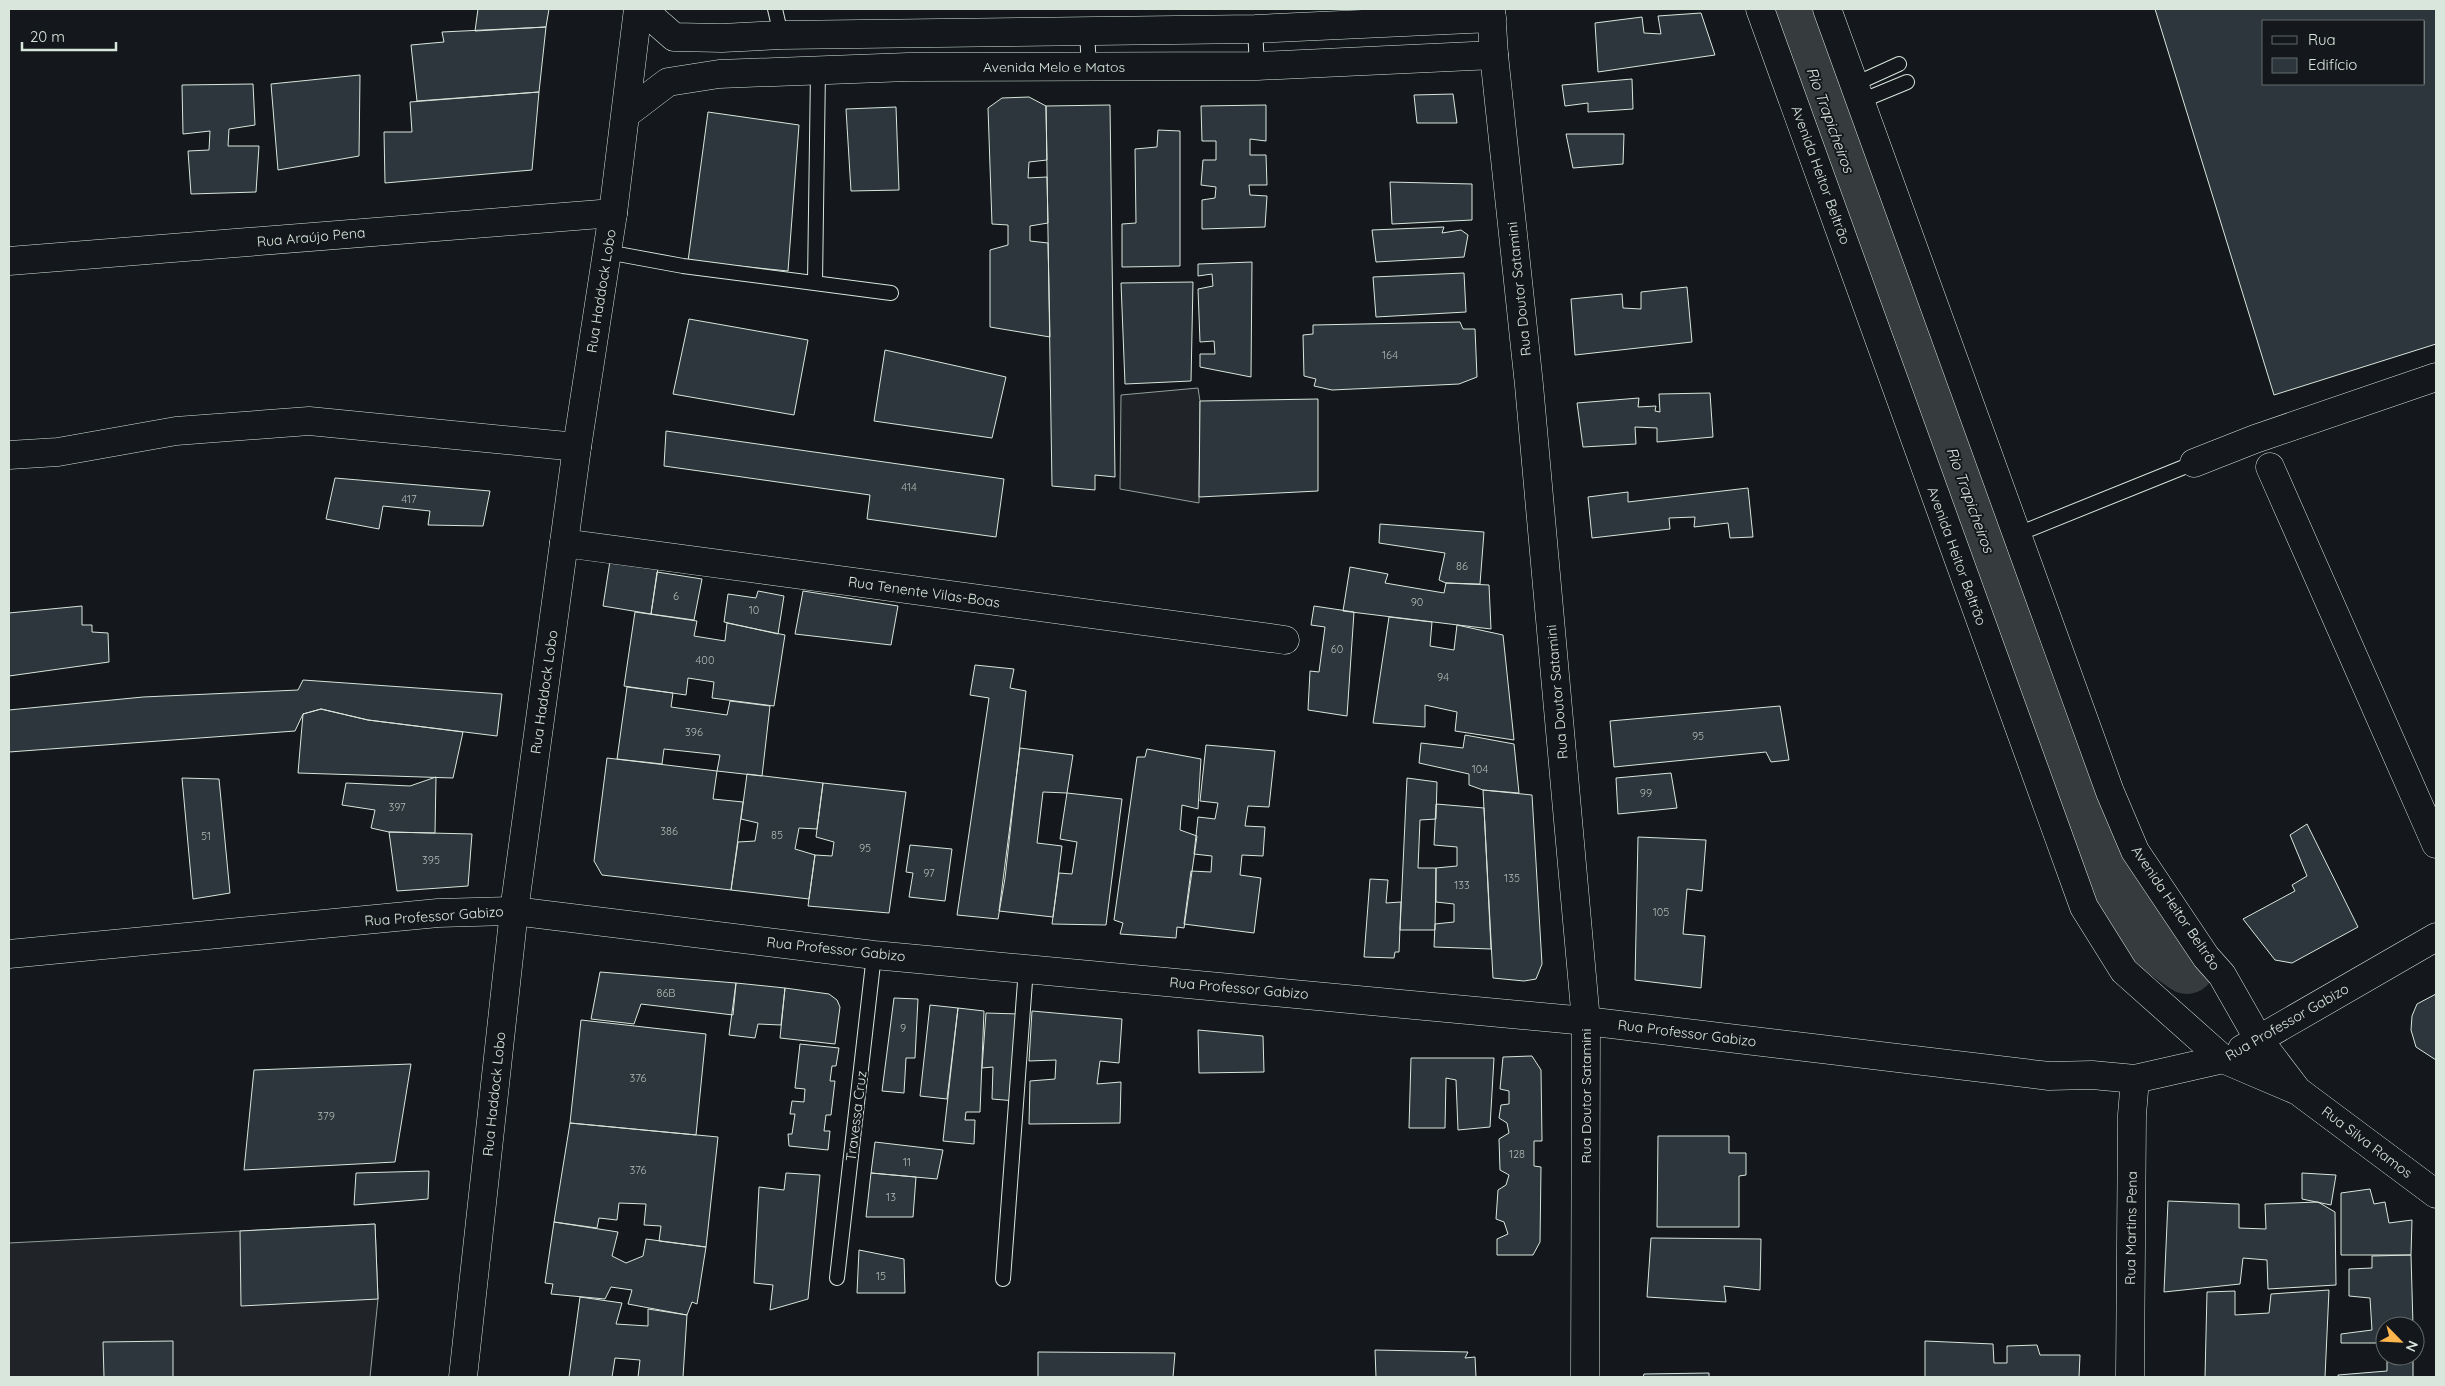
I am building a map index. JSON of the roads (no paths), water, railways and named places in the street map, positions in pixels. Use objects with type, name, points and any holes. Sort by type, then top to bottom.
[{"type":"street","name":"Rua Haddock Lobo","points":[[463,1377],[514,911],[577,447],[613,213],[638,9]]},
{"type":"street","points":[[642,9],[674,37],[722,38],[781,35],[1255,29],[1492,13]]},
{"type":"street","name":"Avenida Heitor Beltrão","points":[[1760,9],[2084,907],[2124,971],[2223,1059]]},
{"type":"street","name":"Avenida Heitor Beltrão","points":[[1827,9],[2110,792],[2136,851],[2206,957],[2222,976],[2259,1040]]},
{"type":"street","name":"Rua Doutor Satamini","points":[[1492,13],[1494,55],[1530,385],[1586,1021],[1585,1377]]},
{"type":"street","name":"Avenida Melo e Matos","points":[[626,114],[668,82],[719,74],[908,67],[1089,68],[1257,66],[1494,55]]},
{"type":"street","name":"Rua Araújo Pena","points":[[9,261],[613,213]]},
{"type":"street","points":[[2194,462],[2436,377]]},
{"type":"street","points":[[9,456],[58,452],[176,431],[309,421],[577,447]]},
{"type":"street","points":[[2270,467],[2436,844]]},
{"type":"street","name":"Rua Tenente Vilas-Boas","points":[[564,543],[1284,640]]},
{"type":"street","name":"Rua Professor Gabizo","points":[[9,954],[438,913],[514,911],[874,954],[1586,1021],[2049,1076],[2092,1075],[2135,1079],[2223,1059],[2436,937]]},
{"type":"street","name":"Rua Silva Ramos","points":[[2259,1040],[2298,1091]]},
{"type":"street","name":"Rua Silva Ramos","points":[[2223,1059],[2298,1091],[2436,1194]]},
{"type":"street","name":"Rua Martins Pena","points":[[2130,1377],[2132,1115],[2135,1079]]},
{"type":"lane","points":[[775,9],[781,35]]},
{"type":"lane","points":[[1255,29],[1257,66]]},
{"type":"lane","points":[[1087,32],[1089,68]]},
{"type":"lane","points":[[908,34],[908,67]]},
{"type":"lane","points":[[1858,92],[1899,64]]},
{"type":"lane","points":[[815,282],[818,70]]},
{"type":"lane","points":[[1858,92],[1906,82]]},
{"type":"lane","points":[[607,252],[683,266],[890,293]]},
{"type":"lane","points":[[2018,534],[2194,462]]},
{"type":"lane","name":"Travessa Cruz","points":[[837,1278],[874,954]]},
{"type":"lane","points":[[1003,1279],[1026,968]]},
{"type":"waterway","name":"Rio Trapicheiros","points":[[1789,9],[2105,867],[2138,932],[2187,966]]}]
